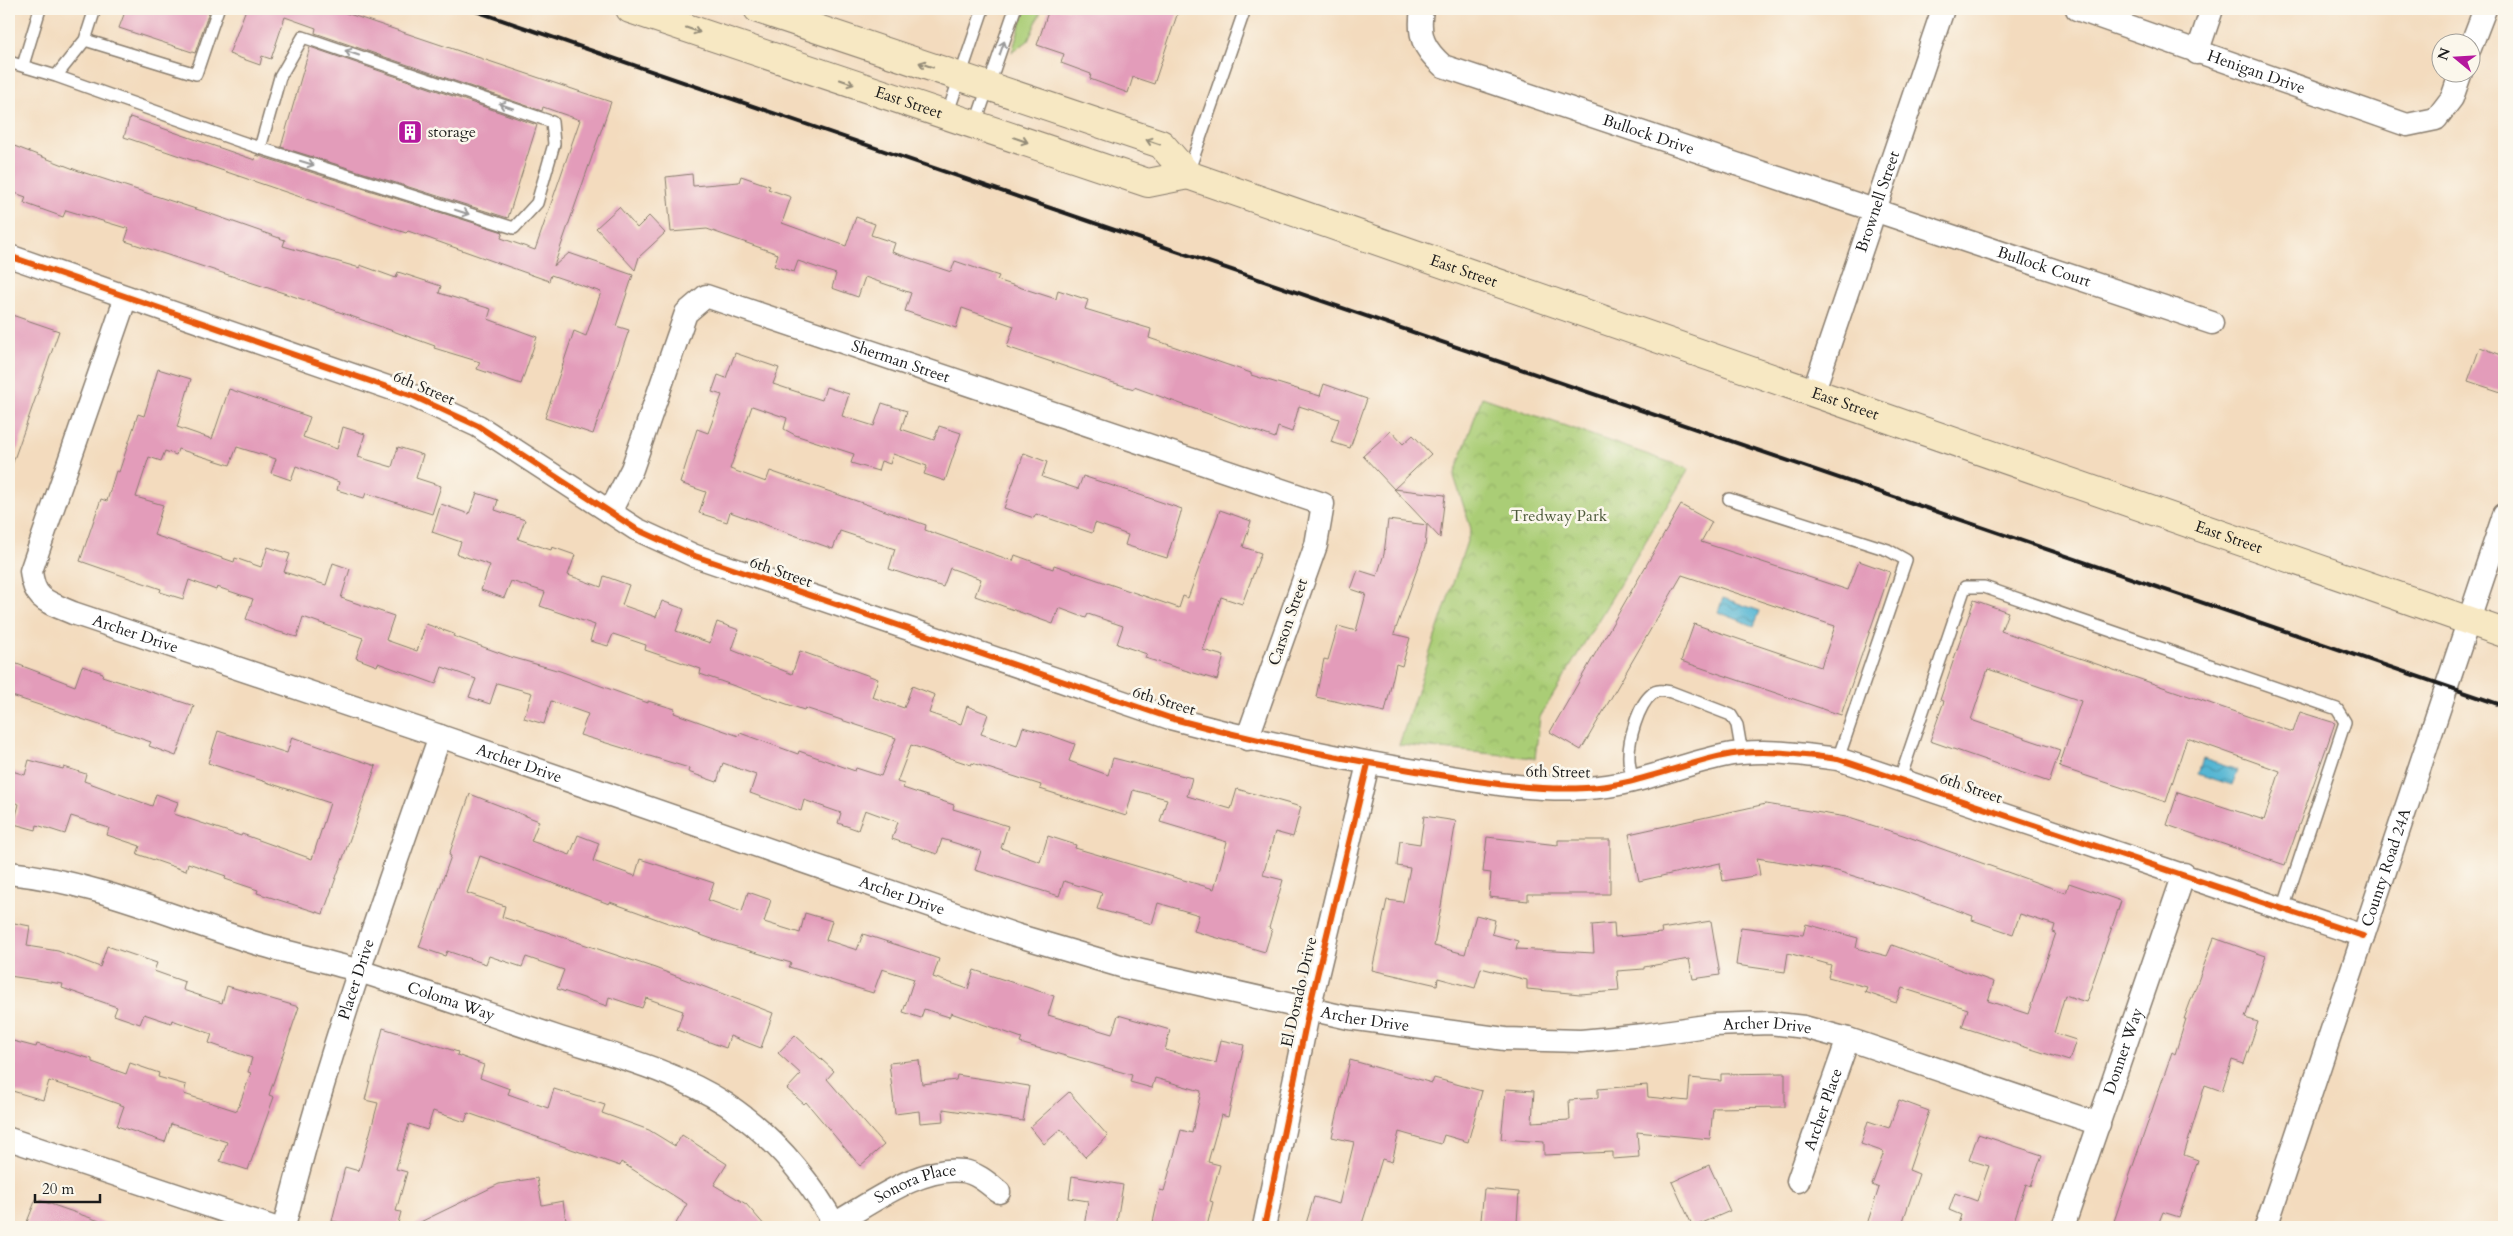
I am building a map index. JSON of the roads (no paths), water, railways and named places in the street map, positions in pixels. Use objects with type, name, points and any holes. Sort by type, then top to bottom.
[{"type":"street","name":"East Street","points":[[630,9],[1148,183],[1188,175]]},
{"type":"street","name":"East Street","points":[[758,9],[1161,144],[1188,175],[2504,633]]},
{"type":"street","name":"Bullock Drive","points":[[1422,9],[1420,26],[1427,52],[1443,66],[1875,210]]},
{"type":"street","name":"Brownell Street","points":[[1813,393],[1943,9]]},
{"type":"street","name":"Henigan Drive","points":[[2077,9],[2407,125],[2436,119],[2452,98],[2458,82]]},
{"type":"street","points":[[2197,52],[2212,9]]},
{"type":"street","points":[[2476,32],[2485,9]]},
{"type":"street","name":"Bullock Court","points":[[1875,210],[2212,323]]},
{"type":"street","name":"6th Street","points":[[9,256],[413,396],[478,426],[610,512],[664,543],[738,572],[1170,718],[1247,738],[1368,764],[1457,778],[1542,788],[1586,788],[1634,782],[1722,756],[1742,754],[1799,754],[1838,759],[2184,874],[2363,936]]},
{"type":"street","name":"Sherman Street","points":[[610,512],[632,469],[686,313],[706,296],[1322,504]]},
{"type":"street","name":"Archer Drive","points":[[126,297],[31,571],[33,588],[46,601],[73,613],[440,736],[1016,935],[1124,967],[1349,1018],[1505,1039],[1581,1041],[1644,1035],[1713,1025],[1770,1023],[1804,1026],[1848,1038],[2099,1124]]},
{"type":"street","name":"Carson Street","points":[[1247,738],[1316,545],[1322,504]]},
{"type":"street","name":"County Road 24A","points":[[2266,1227],[2504,515]]},
{"type":"street","name":"Placer Drive","points":[[284,1227],[312,1118],[358,971],[440,736]]},
{"type":"street","name":"El Dorado Drive","points":[[1264,1227],[1309,1009],[1368,764]]},
{"type":"street","name":"Coloma Way","points":[[9,873],[57,880],[104,892],[262,944],[358,971],[600,1052],[688,1084],[724,1103],[760,1129],[790,1158],[811,1186],[835,1226]]},
{"type":"street","name":"Donner Way","points":[[2063,1227],[2184,874]]},
{"type":"street","name":"Archer Place","points":[[1798,1181],[1848,1038]]},
{"type":"street","points":[[9,1139],[272,1227]]},
{"type":"street","name":"Sonora Place","points":[[835,1226],[921,1176],[943,1171],[964,1171],[983,1179],[999,1192]]},
{"type":"lane","points":[[23,65],[40,9]]},
{"type":"lane","points":[[56,76],[84,40],[95,9]]},
{"type":"lane","points":[[84,40],[196,74],[218,9]]},
{"type":"lane","points":[[947,115],[983,9]]},
{"type":"lane","points":[[975,124],[1015,9]]},
{"type":"lane","points":[[1188,175],[1245,9]]},
{"type":"lane","points":[[9,62],[56,76],[260,148],[514,228],[537,203],[554,144],[552,122],[304,37],[280,77],[260,148]]},
{"type":"lane","points":[[1729,499],[1888,550],[1906,560],[1838,759]]},
{"type":"lane","points":[[1900,779],[1964,587],[1984,587],[2337,709],[2345,722],[2283,909]]},
{"type":"lane","points":[[1634,782],[1629,761],[1632,732],[1644,703],[1653,693],[1662,690],[1679,694],[1731,715],[1737,725],[1742,754]]},
{"type":"water","points":[[1723,598],[1760,611],[1754,626],[1718,612]]},
{"type":"water","points":[[2203,759],[2238,770],[2232,785],[2198,774]]},
{"type":"railway","points":[[470,9],[2504,706]]},
{"type":"place","name":"storage","points":[[410,132]]},
{"type":"park label","name":"Tredway Park","points":[[1559,516]]}]
